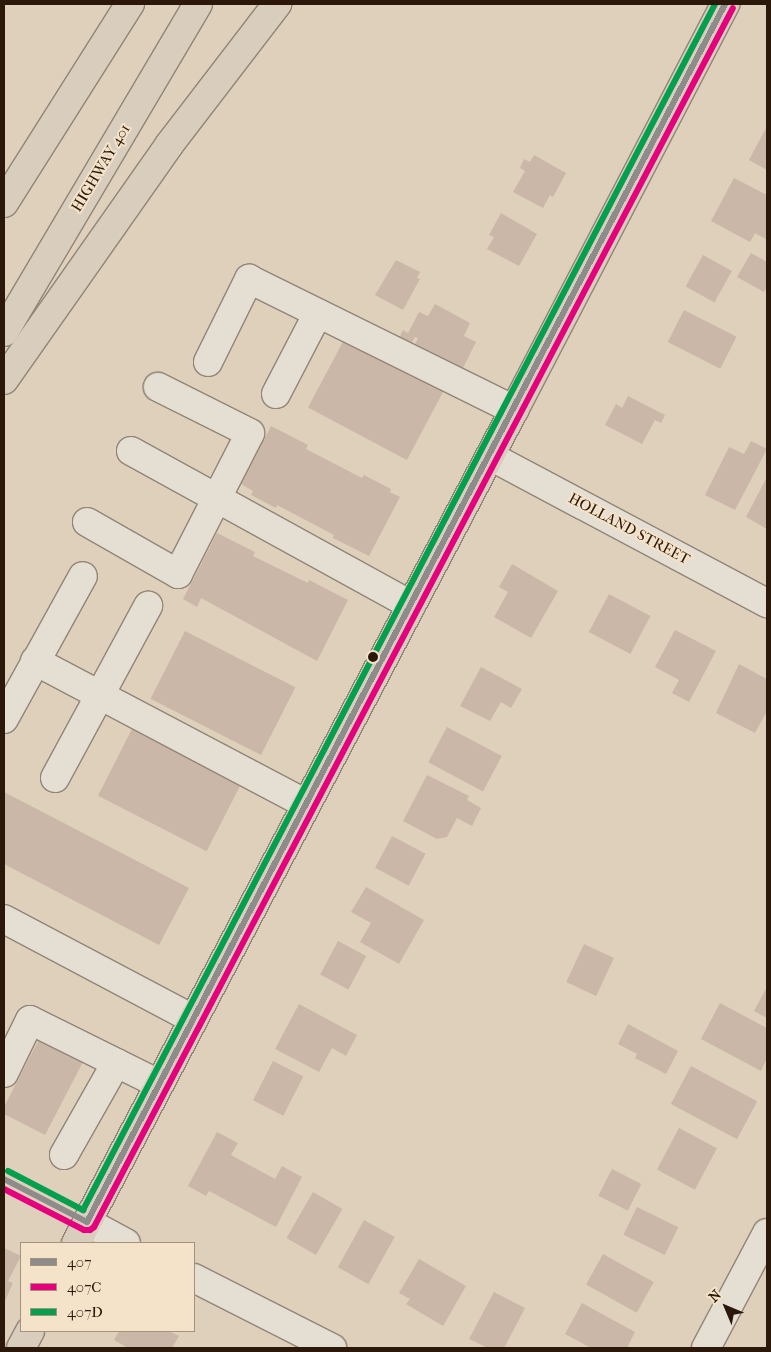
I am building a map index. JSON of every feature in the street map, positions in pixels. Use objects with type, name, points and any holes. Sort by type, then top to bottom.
[{"type":"main road","points":[[4,203],[130,4]]},
{"type":"main road","name":"HIGHWAY 401","points":[[4,332],[198,4]]},
{"type":"main road","points":[[4,380],[169,144],[277,4]]},
{"type":"main road","points":[[81,1233],[490,456],[725,4]]},
{"type":"main road","points":[[21,1348],[29,1332]]},
{"type":"street","points":[[208,362],[250,279],[514,410]]},
{"type":"street","points":[[276,394],[318,313]]},
{"type":"street","points":[[87,522],[178,574],[250,433],[158,387]]},
{"type":"street","points":[[132,451],[411,605]]},
{"type":"street","name":"HOLLAND STREET","points":[[490,456],[767,603]]},
{"type":"street","points":[[4,720],[83,576]]},
{"type":"street","points":[[55,778],[148,606]]},
{"type":"street","points":[[35,662],[306,804]]},
{"type":"street","points":[[4,919],[193,1019]]},
{"type":"street","points":[[4,1073],[30,1020],[159,1084]]},
{"type":"street","points":[[64,1155],[116,1062]]},
{"type":"street","points":[[81,1233],[122,1242]]},
{"type":"street","points":[[706,1348],[767,1233]]},
{"type":"street","points":[[195,1279],[332,1348]]},
{"type":"building","points":[[767,126],[767,170],[749,160]]},
{"type":"building","points":[[534,155],[566,173],[553,197],[550,195],[543,208],[513,192],[525,171],[520,168],[524,159],[530,162]]},
{"type":"building","points":[[734,178],[767,195],[767,240],[755,233],[750,242],[711,221]]},
{"type":"building","points":[[501,213],[537,234],[519,266],[487,249],[494,237],[489,235]]},
{"type":"building","points":[[751,253],[767,262],[767,287],[764,292],[737,277]]},
{"type":"building","points":[[703,255],[732,271],[714,302],[686,286]]},
{"type":"building","points":[[396,260],[420,272],[417,278],[420,279],[403,310],[375,295]]},
{"type":"building","points":[[435,304],[470,323],[464,336],[476,342],[462,370],[415,344],[418,338],[415,337],[409,347],[398,340],[403,330],[408,333],[419,312],[428,316]]},
{"type":"building","points":[[684,310],[737,337],[720,369],[668,342]]},
{"type":"building","points":[[346,336],[445,389],[407,460],[308,408]]},
{"type":"building","points":[[628,396],[665,415],[661,423],[655,420],[642,444],[605,425],[616,404],[622,408]]},
{"type":"building","points":[[271,426],[308,445],[306,449],[362,478],[364,475],[391,489],[390,492],[400,497],[369,556],[333,538],[334,535],[277,505],[276,508],[251,495],[253,491],[241,484]]},
{"type":"building","points":[[751,441],[767,449],[735,510],[705,495],[729,447],[744,454]]},
{"type":"building","points":[[767,480],[767,529],[746,517]]},
{"type":"building","points":[[217,533],[255,552],[253,556],[308,583],[309,580],[348,600],[317,661],[201,598],[197,607],[183,599]]},
{"type":"building","points":[[512,564],[558,591],[531,638],[494,617],[508,592],[499,587]]},
{"type":"building","points":[[609,594],[650,616],[630,654],[589,632]]},
{"type":"building","points":[[675,630],[716,651],[689,702],[672,693],[679,680],[655,667]]},
{"type":"building","points":[[185,631],[295,687],[261,755],[150,699]]},
{"type":"building","points":[[739,664],[767,679],[767,711],[755,733],[716,713]]},
{"type":"building","points":[[481,667],[522,689],[511,708],[501,702],[490,721],[460,706]]},
{"type":"building","points":[[447,727],[502,756],[483,791],[428,762]]},
{"type":"building","points":[[132,729],[241,784],[207,851],[98,796]]},
{"type":"building","points":[[427,775],[469,796],[467,800],[481,808],[472,826],[457,818],[447,837],[437,839],[403,821]]},
{"type":"building","points":[[4,792],[189,888],[159,945],[4,864]]},
{"type":"building","points":[[392,836],[426,854],[409,886],[375,868]]},
{"type":"building","points":[[366,887],[424,920],[399,964],[360,942],[371,923],[351,912]]},
{"type":"building","points":[[338,941],[366,956],[348,990],[320,975]]},
{"type":"building","points":[[584,944],[614,958],[596,996],[566,982]]},
{"type":"building","points":[[767,987],[767,1018],[754,1011]]},
{"type":"building","points":[[720,1003],[767,1028],[767,1058],[761,1071],[701,1039]]},
{"type":"building","points":[[299,1004],[357,1035],[346,1056],[332,1048],[319,1072],[275,1049]]},
{"type":"building","points":[[628,1024],[678,1051],[666,1074],[635,1058],[637,1054],[618,1044]]},
{"type":"building","points":[[39,1039],[83,1062],[45,1135],[4,1114],[4,1107]]},
{"type":"building","points":[[273,1061],[303,1076],[283,1116],[253,1100]]},
{"type":"building","points":[[691,1066],[757,1101],[737,1139],[671,1104]]},
{"type":"building","points":[[679,1128],[717,1148],[695,1190],[657,1169]]},
{"type":"building","points":[[217,1132],[238,1143],[231,1155],[275,1179],[282,1166],[302,1177],[276,1227],[209,1191],[206,1196],[188,1186]]},
{"type":"building","points":[[612,1169],[641,1184],[628,1211],[598,1196]]},
{"type":"building","points":[[313,1192],[342,1209],[316,1255],[287,1238]]},
{"type":"building","points":[[637,1207],[678,1227],[665,1255],[623,1235]]},
{"type":"building","points":[[364,1220],[395,1237],[368,1284],[338,1267]]},
{"type":"building","points":[[4,1248],[20,1256],[20,1258],[8,1281],[13,1283],[4,1303]]},
{"type":"building","points":[[603,1254],[654,1282],[637,1313],[586,1285]]},
{"type":"building","points":[[419,1259],[466,1286],[443,1326],[406,1304],[410,1299],[399,1293]]},
{"type":"building","points":[[494,1292],[525,1308],[504,1348],[488,1348],[469,1339]]},
{"type":"building","points":[[582,1303],[635,1332],[627,1348],[591,1348],[565,1334]]},
{"type":"building","points":[[118,1332],[171,1332],[179,1336],[172,1348],[128,1348],[114,1340]]},
{"type":"transit line","name":"407D","points":[[8,1171],[83,1210],[715,4]]},
{"type":"transit line","name":"407","points":[[4,1179],[87,1222],[725,4]]},
{"type":"transit line","name":"407C","points":[[4,1189],[84,1230],[90,1230],[94,1227],[733,8]]}]
